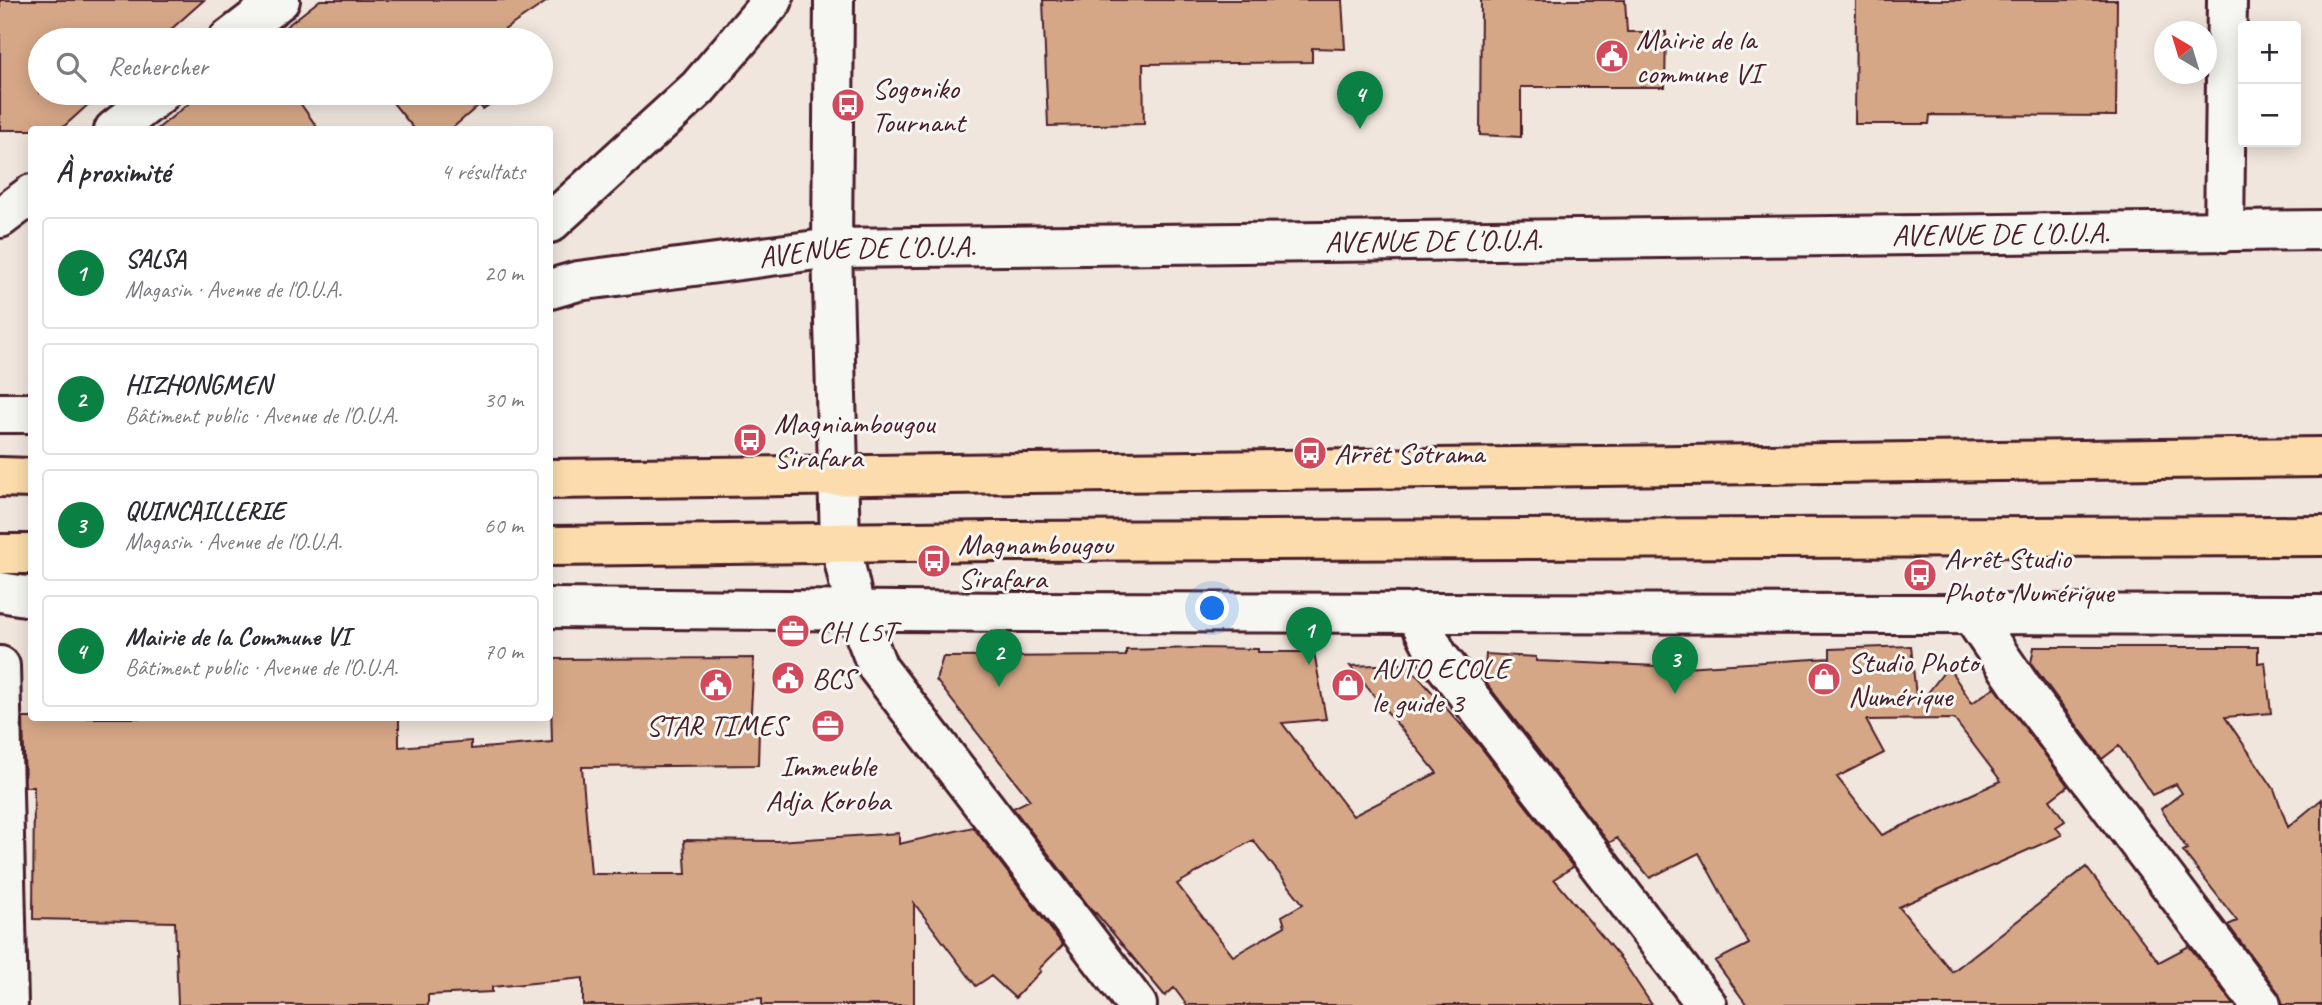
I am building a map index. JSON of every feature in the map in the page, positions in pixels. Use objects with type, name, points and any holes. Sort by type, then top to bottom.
[{"type":"highway","points":[[553,479],[2322,457]]},
{"type":"highway","points":[[0,477],[28,478]]},
{"type":"highway","points":[[553,546],[840,542],[2322,537]]},
{"type":"highway","points":[[0,554],[28,554]]},
{"type":"street","points":[[244,28],[280,0]]},
{"type":"street","points":[[553,220],[698,88],[773,0]]},
{"type":"street","points":[[834,0],[832,248],[840,542],[855,609],[878,668],[1137,1005]]},
{"type":"street","points":[[2224,232],[2227,0]]},
{"type":"street","points":[[119,126],[146,105]]},
{"type":"street","points":[[0,218],[28,197]]},
{"type":"street","name":"AVENUE DE L'O.U.A.","points":[[553,288],[578,281],[832,248],[2322,230]]},
{"type":"street","points":[[0,413],[28,413]]},
{"type":"street","points":[[553,608],[2322,615]]},
{"type":"street","points":[[1416,612],[1438,656],[1707,1005]]},
{"type":"street","points":[[1971,614],[2025,693],[2261,1005]]},
{"type":"street","points":[[0,666],[8,1005]]},
{"type":"building","points":[[0,0],[204,0],[172,28],[28,28],[28,105],[88,105],[64,126],[28,126],[28,130],[0,130]]},
{"type":"building","points":[[320,0],[549,0],[507,28],[284,28]]},
{"type":"building","points":[[1043,0],[1342,0],[1345,49],[1312,48],[1312,62],[1143,64],[1144,124],[1048,126]]},
{"type":"building","points":[[1481,0],[1625,0],[1627,32],[1666,32],[1665,87],[1521,87],[1521,137],[1480,135]]},
{"type":"building","points":[[1856,0],[2117,0],[2116,116],[1930,115],[1929,124],[1855,124]]},
{"type":"building","points":[[187,105],[301,105],[316,126],[161,126]]},
{"type":"building","points":[[395,105],[479,105],[455,126],[412,126]]},
{"type":"building","points":[[1911,646],[1917,707],[1948,667],[1972,703],[1995,687],[2068,786],[2050,800],[2065,821],[2056,827],[2062,835],[1899,907],[1952,972],[2086,867],[2159,962],[2189,946],[2234,1005],[1747,1005],[1715,961],[1749,944],[1699,853],[1650,878],[1617,838],[1609,843],[1484,680],[1486,654],[1536,657],[1536,661],[1684,667],[1830,658],[1830,649]],"holes":[[[1954,719],[2001,781],[1882,835],[1837,777],[1884,753],[1866,720]]]},
{"type":"building","points":[[2034,647],[2258,647],[2258,663],[2265,662],[2271,713],[2225,717],[2274,789],[2288,827],[2322,799],[2322,1005],[2282,1005],[2278,992],[2228,925],[2237,921],[2183,851],[2187,849],[2161,809],[2182,793],[2176,784],[2152,795],[2119,746],[2102,759],[2031,663]]},
{"type":"building","points":[[1197,648],[1314,652],[1326,719],[1282,723],[1353,816],[1437,773],[1350,666],[1407,664],[1480,746],[1573,867],[1554,879],[1622,960],[1652,1005],[1187,1005],[1174,988],[1165,996],[1095,914],[1013,808],[1030,800],[936,680],[943,657],[1126,656],[1126,650]],"holes":[[[1253,840],[1303,904],[1282,916],[1285,926],[1233,956],[1177,884]]]},
{"type":"building","points":[[754,658],[750,728],[759,730],[758,765],[582,767],[591,874],[686,874],[684,840],[777,841],[899,833],[899,844],[973,827],[1063,945],[1015,998],[991,976],[976,986],[914,903],[914,1005],[762,1005],[762,998],[639,1005],[583,1005],[583,978],[492,987],[492,992],[428,995],[428,1005],[178,1005],[175,922],[33,919],[34,787],[25,787],[23,718],[28,718],[28,721],[399,721],[399,747],[471,741],[471,749],[552,742],[553,659]]},
{"type":"place","name":"Mairie de la commune VI","points":[[1612,56]]},
{"type":"place","name":"Sogoniko Tournant","points":[[848,105]]},
{"type":"place","name":"Mairie de la Commune VI","points":[[1360,129]]},
{"type":"place","name":"Magniambougou Sirafara","points":[[750,440]]},
{"type":"place","name":"Arrêt Sotrama","points":[[1310,453]]},
{"type":"place","name":"Magnambougou Sirafara","points":[[934,561]]},
{"type":"place","name":"Arrêt Studio Photo Numérique","points":[[1920,575]]},
{"type":"place","name":"CH L5T","points":[[793,631]]},
{"type":"place","name":"SALSA","points":[[1309,665]]},
{"type":"place","name":"BCS","points":[[788,678]]},
{"type":"place","name":"Studio Photo Numérique","points":[[1824,679]]},
{"type":"place","name":"STAR TIMES","points":[[716,685]]},
{"type":"place","name":"AUTO ECOLE le guide 3","points":[[1348,685]]},
{"type":"place","name":"HIZHONGMEN","points":[[999,687]]},
{"type":"place","name":"QUINCAILLERIE","points":[[1675,694]]},
{"type":"place","name":"Immeuble Adja Koroba","points":[[828,726]]}]
